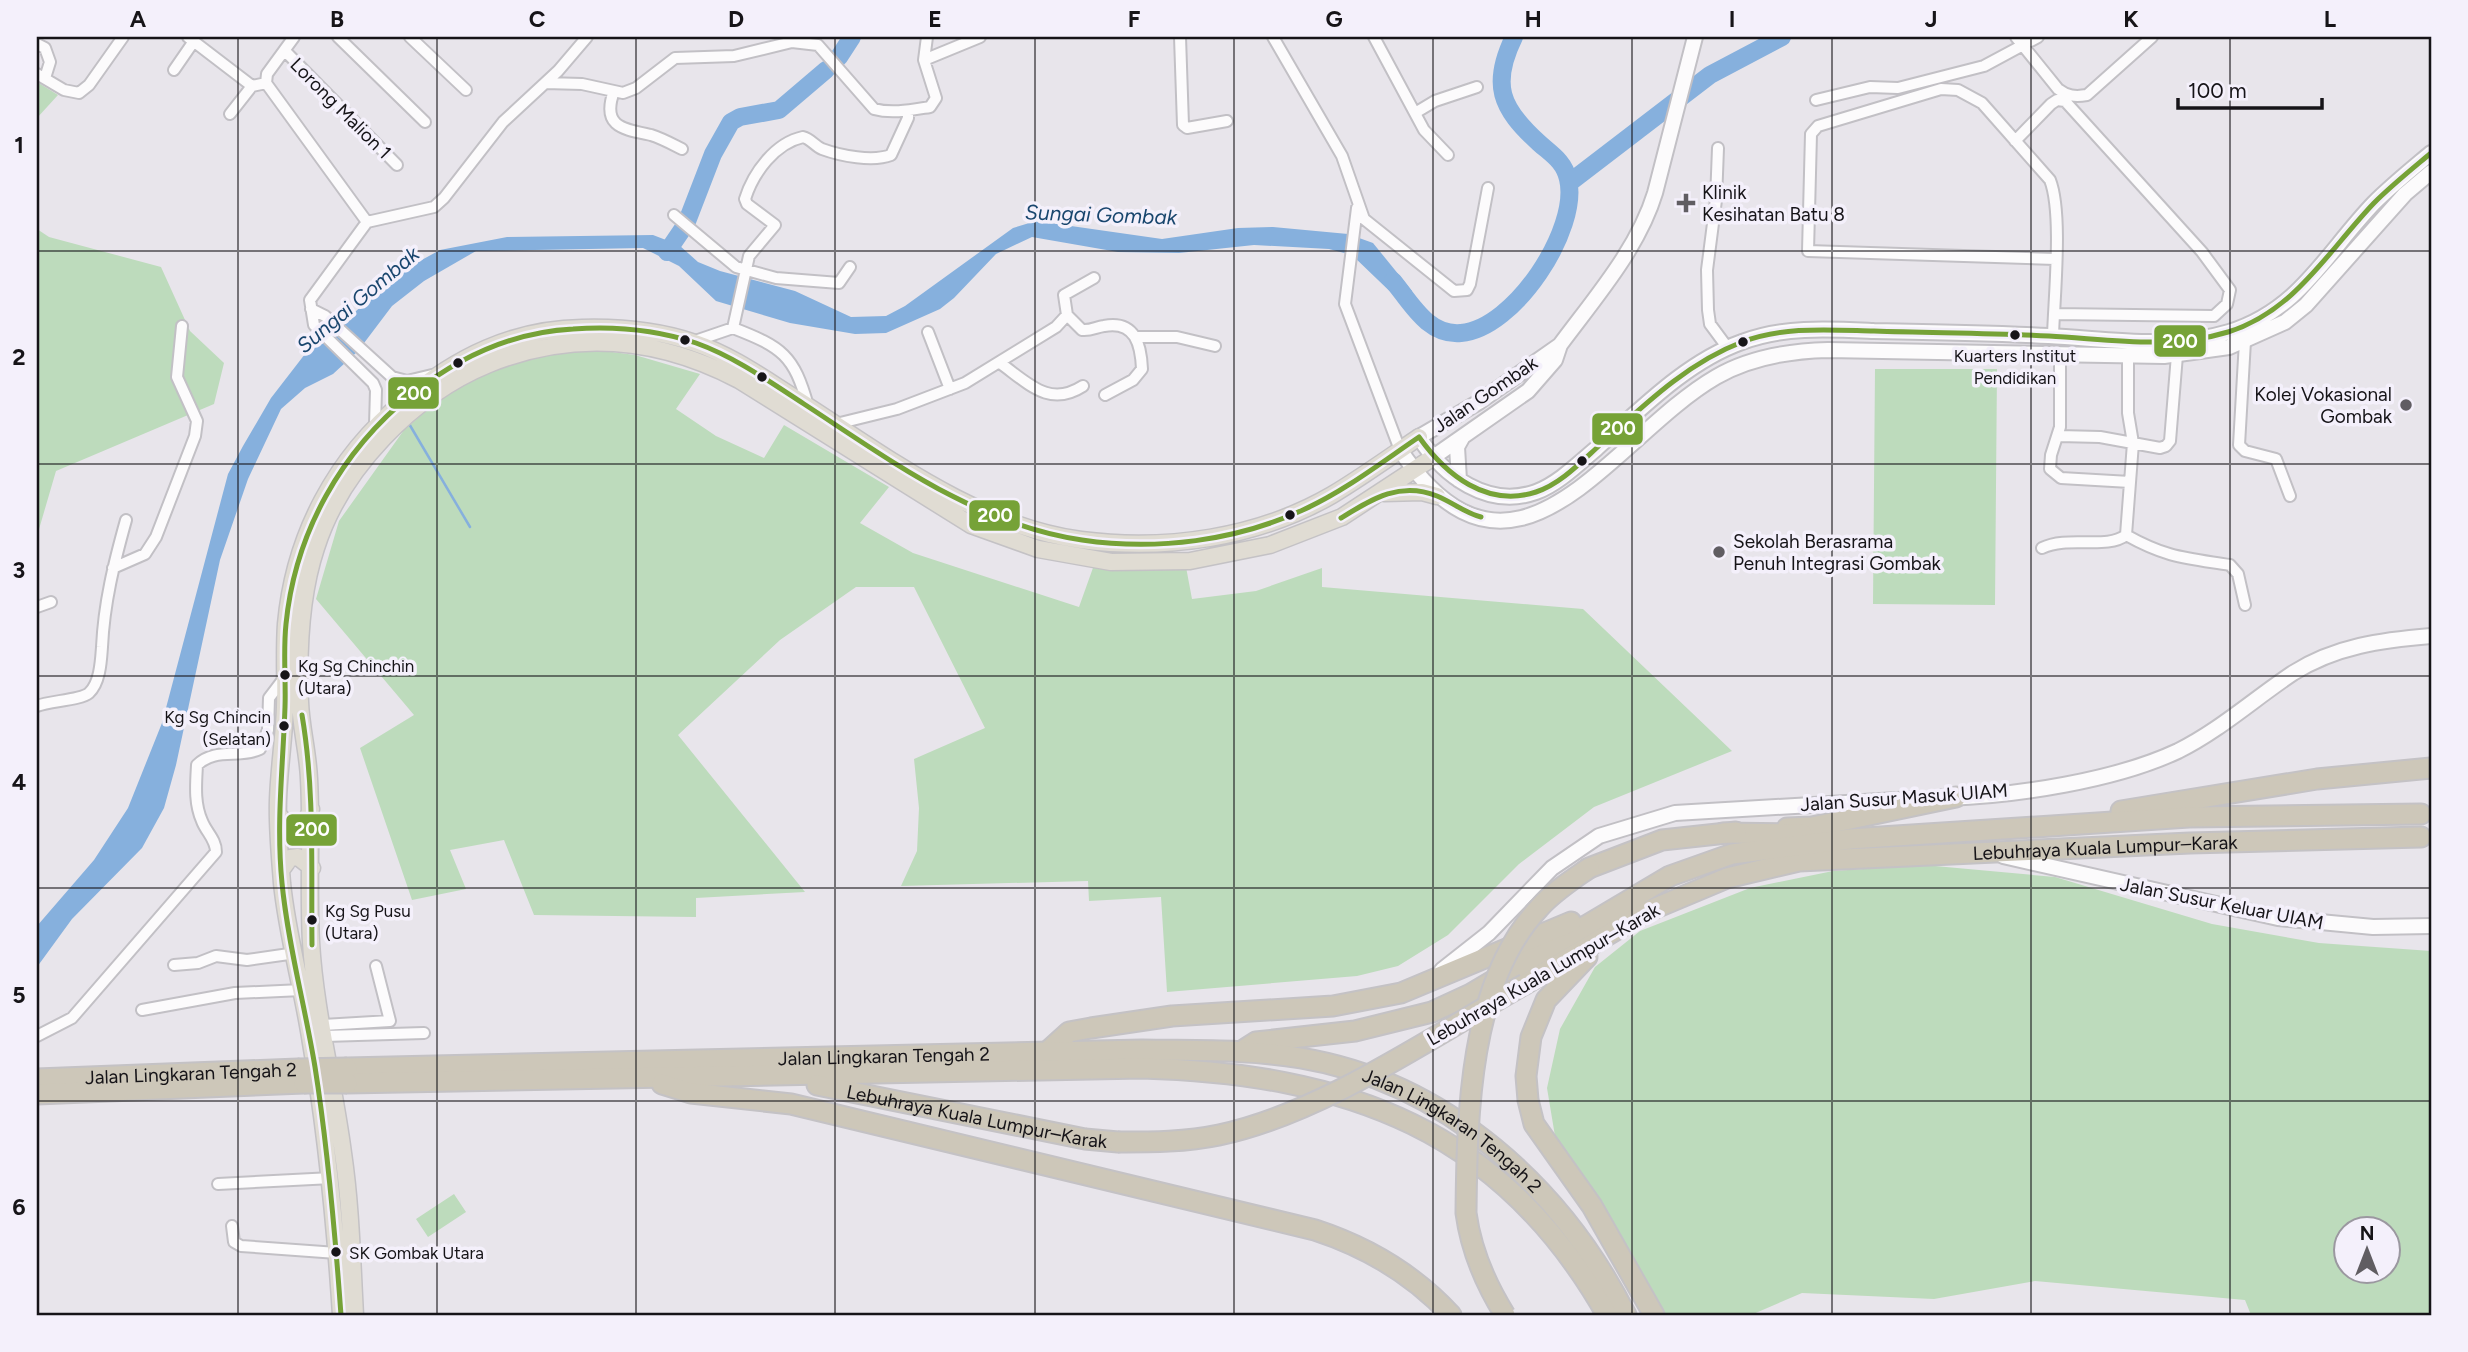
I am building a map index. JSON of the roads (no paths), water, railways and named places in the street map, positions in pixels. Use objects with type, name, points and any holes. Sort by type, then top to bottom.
[{"type":"highway","points":[[1723,833],[2014,828],[2317,779],[2431,768]]},
{"type":"highway","points":[[1505,1315],[1488,1289],[1469,1234],[1466,1213],[1475,1071],[1483,1016],[1507,953],[1539,907],[1589,868],[1662,840],[1812,827],[1956,797]]},
{"type":"highway","name":"Lebuhraya Kuala Lumpur–Karak","points":[[1241,1052],[1256,1042],[1355,1031],[1432,1012],[1471,994],[1670,876],[1732,855],[1791,845],[2189,817],[2421,814]]},
{"type":"highway","name":"Lebuhraya Kuala Lumpur–Karak","points":[[726,1077],[834,1087],[1085,1139],[1118,1142],[1177,1141],[1219,1135],[1276,1118],[1325,1098],[1646,912],[1727,878],[1799,861],[1984,851],[2421,837]]},
{"type":"highway","points":[[1048,1051],[1069,1032],[1091,1028],[1172,1016],[1333,1006],[1401,993],[1536,938],[1670,876]]},
{"type":"highway","points":[[1646,912],[1573,968],[1546,1000],[1531,1037],[1526,1076],[1534,1124],[1592,1206],[1654,1315]]},
{"type":"highway","name":"Jalan Lingkaran Tengah 2","points":[[37,1079],[347,1075],[1048,1051],[1241,1052],[1304,1058],[1354,1072],[1438,1109],[1488,1142],[1521,1170],[1566,1218],[1626,1315]]},
{"type":"highway","name":"Jalan Lingkaran Tengah 2","points":[[347,1075],[641,1078],[1142,1068],[1249,1074],[1332,1092],[1437,1136],[1482,1166],[1550,1230],[1569,1254],[1607,1315]]},
{"type":"highway","name":"Jalan Lingkaran Tengah 2","points":[[37,1094],[301,1076]]},
{"type":"highway","points":[[641,1078],[691,1093],[791,1104],[1315,1230],[1354,1245],[1392,1266],[1416,1283],[1451,1315]]},
{"type":"main road","name":"Jalan Gombak","points":[[341,1315],[332,1178],[282,869],[278,814],[286,622],[302,545],[318,506],[343,463],[375,425],[436,374],[494,344],[544,331],[601,327],[666,335],[692,342],[746,367],[928,482],[980,509],[1044,533],[1106,542],[1188,541],[1265,526],[1330,496],[1479,402],[1559,345],[1611,274],[1650,211],[1695,37]]},
{"type":"main road","points":[[1419,438],[1432,458],[1479,492],[1498,495],[1536,492],[1581,461],[1664,390],[1727,347],[1756,337],[1791,330],[2053,336],[2164,343],[2218,334],[2254,322],[2297,295],[2374,203],[2431,153]]},
{"type":"main road","points":[[1400,450],[1414,471],[1437,496],[1465,513],[1504,520],[1531,518],[1550,510],[1601,472],[1677,405],[1717,376],[1762,358],[1796,351],[2128,356],[2207,352],[2245,341],[2285,322],[2306,306],[2404,194],[2431,172]]},
{"type":"main road","name":"Jalan Gombak","points":[[355,1315],[344,1157],[311,940],[311,809],[308,751],[300,704],[301,625],[316,548],[330,514],[358,469],[405,418],[458,379],[511,356],[569,342],[605,342],[663,349],[707,363],[971,525],[997,537],[1075,558],[1111,562],[1190,561],[1223,557],[1270,545],[1342,517],[1414,471],[1528,391],[1555,360],[1559,345]]},
{"type":"main road","points":[[1459,480],[1457,447],[1462,438]]},
{"type":"main road","points":[[1379,494],[1405,491],[1437,496]]},
{"type":"main road","name":"Jalan Susur Masuk UIAM","points":[[1401,993],[1465,954],[1552,868],[1599,836],[1635,823],[1675,813],[1956,797],[2081,782],[2147,764],[2218,729],[2296,672],[2328,656],[2377,641],[2431,636]]},
{"type":"main road","points":[[278,814],[286,824],[298,826],[306,822],[311,809]]},
{"type":"main road","name":"Jalan Susur Keluar UIAM","points":[[1984,851],[2096,878],[2312,923],[2373,927],[2431,926]]},
{"type":"main road","points":[[282,869],[290,859],[298,857],[312,868]]},
{"type":"street","points":[[37,44],[45,48],[50,62],[41,76],[64,90],[79,93],[89,85],[123,37]]},
{"type":"street","points":[[294,37],[267,74],[266,83],[367,222]]},
{"type":"street","points":[[338,37],[425,122]]},
{"type":"street","points":[[410,37],[466,90]]},
{"type":"street","points":[[375,425],[376,390],[357,366],[314,325],[310,300],[367,222],[434,207],[503,122],[545,83],[587,37]]},
{"type":"street","points":[[545,83],[582,84],[623,93],[636,88],[675,58],[734,56],[792,43],[818,45],[874,108],[884,112],[908,111],[935,103],[936,93],[924,60],[927,37]]},
{"type":"street","points":[[924,60],[980,37]]},
{"type":"street","points":[[1180,37],[1183,125],[1187,128],[1227,121]]},
{"type":"street","points":[[1273,37],[1342,156],[1351,179],[1357,208],[1345,304],[1400,450]]},
{"type":"street","points":[[1374,37],[1430,137],[1448,155]]},
{"type":"street","points":[[1816,100],[1870,86],[1898,88],[1984,66],[2020,42],[2038,37]]},
{"type":"street","points":[[2020,42],[2058,89],[2066,95],[2079,97],[2087,95],[2151,37]]},
{"type":"street","points":[[174,70],[191,39],[252,86]]},
{"type":"street","name":"Lorong Malion 1","points":[[285,51],[397,165]]},
{"type":"street","points":[[230,114],[252,86],[266,83]]},
{"type":"street","points":[[1415,113],[1435,101],[1477,86]]},
{"type":"street","points":[[2053,336],[2055,259],[2055,193],[2050,180],[1982,103],[1958,90],[1941,89],[1818,126],[1811,134],[1808,251],[2055,259]]},
{"type":"street","points":[[614,92],[609,104],[610,117],[617,126],[682,149]]},
{"type":"street","points":[[2015,141],[2051,104],[2057,100],[2065,101],[2202,252],[2230,290],[2227,304],[2214,316],[2054,314]]},
{"type":"street","points":[[733,328],[749,256],[775,225],[747,204],[745,199],[765,161],[780,148],[803,137],[819,148],[842,155],[883,158],[891,155],[908,118],[908,111]]},
{"type":"street","points":[[1718,148],[1707,270],[1708,310],[1710,324],[1727,347]]},
{"type":"street","points":[[1357,208],[1364,219],[1391,244],[1442,283],[1461,292],[1467,290],[1470,284],[1488,188]]},
{"type":"street","points":[[677,217],[725,260],[746,272],[776,278],[839,283],[850,267]]},
{"type":"street","points":[[1094,278],[1064,295],[1067,315],[1082,330],[1114,325],[1138,337],[1177,337],[1215,346]]},
{"type":"street","points":[[311,309],[324,316],[365,356],[398,380],[407,381],[436,374]]},
{"type":"street","points":[[836,424],[897,409],[950,389],[1000,363],[1056,327],[1067,315]]},
{"type":"street","points":[[113,568],[145,554],[151,546],[195,436],[197,421],[177,377],[182,326]]},
{"type":"street","points":[[692,342],[733,328],[789,356],[801,380],[808,406]]},
{"type":"street","points":[[928,332],[950,389]]},
{"type":"street","points":[[1105,394],[1133,380],[1142,369],[1141,344],[1138,337]]},
{"type":"street","points":[[2245,341],[2239,445],[2245,451],[2276,459],[2290,496]]},
{"type":"street","points":[[2060,354],[2059,436],[2051,454],[2050,469],[2053,473],[2082,480],[2130,482]]},
{"type":"street","points":[[2059,436],[2100,437],[2160,448],[2169,441],[2177,355]]},
{"type":"street","points":[[2126,536],[2133,443],[2128,413],[2128,356]]},
{"type":"street","points":[[1000,363],[1052,396],[1067,396],[1083,386]]},
{"type":"street","points":[[37,706],[53,700],[84,696],[91,692],[101,663],[104,608],[126,520]]},
{"type":"street","points":[[2042,548],[2065,540],[2108,541],[2126,536],[2181,560],[2230,565],[2238,574],[2245,605]]},
{"type":"street","points":[[37,607],[51,602]]},
{"type":"street","points":[[37,1036],[72,1018],[216,852],[216,844],[202,822],[196,798],[197,765],[207,756],[260,749],[268,730],[269,698],[285,677]]},
{"type":"street","points":[[174,965],[198,963],[216,956],[247,960],[296,953]]},
{"type":"street","points":[[324,1031],[390,1021],[376,965]]},
{"type":"street","points":[[142,1010],[235,993],[302,990]]},
{"type":"street","points":[[324,1031],[424,1033]]},
{"type":"street","points":[[218,1184],[332,1178]]},
{"type":"street","points":[[232,1226],[234,1242],[241,1247],[337,1253]]},
{"type":"water","name":"Sungai Gombak","points":[[1036,221],[1162,239],[1238,228],[1273,227],[1348,234],[1373,243],[1412,291],[1403,304],[1352,255],[1329,249],[1254,245],[1179,253],[1118,252],[1032,237],[996,254],[940,309],[886,333],[855,334],[790,323],[716,301],[679,266],[643,248],[476,251],[424,281],[392,306],[358,351],[333,374],[305,388],[281,409],[248,479],[220,560],[176,765],[164,808],[142,848],[72,919],[37,967],[37,926],[94,860],[128,808],[162,723],[228,474],[271,398],[305,354],[407,268],[440,250],[507,237],[653,235],[679,245],[698,262],[720,271],[795,291],[851,317],[886,316],[905,306],[1013,228]]},
{"type":"waterway","points":[[839,57],[852,37]]},
{"type":"waterway","name":"Sungai Gombak","points":[[1393,281],[1430,324],[1449,333],[1461,333],[1481,327],[1502,314],[1521,296],[1553,249],[1564,224],[1569,200],[1568,179],[1560,163],[1515,118],[1503,94],[1503,68],[1514,37]]},
{"type":"waterway","points":[[1569,183],[1710,75],[1782,37]]},
{"type":"waterway","points":[[667,252],[686,224],[713,154],[731,122],[740,117],[779,110],[826,70]]},
{"type":"waterway","points":[[408,422],[470,527]]},
{"type":"place","name":"Klinik Kesihatan Batu 8","points":[[1686,203]]},
{"type":"place","name":"Kuarters Institut Pendidikan","points":[[2015,335]]},
{"type":"place","name":"Kolej Vokasional Gombak","points":[[2406,405]]},
{"type":"place","name":"Sekolah Berasrama Penuh Integrasi Gombak","points":[[1719,552]]},
{"type":"place","name":"Kg Sg Chinchin (Utara)","points":[[285,675]]},
{"type":"place","name":"Kg Sg Chincin (Selatan)","points":[[284,726]]},
{"type":"place","name":"Kg Sg Pusu (Utara)","points":[[312,920]]},
{"type":"place","name":"SK Gombak Utara","points":[[336,1252]]}]
